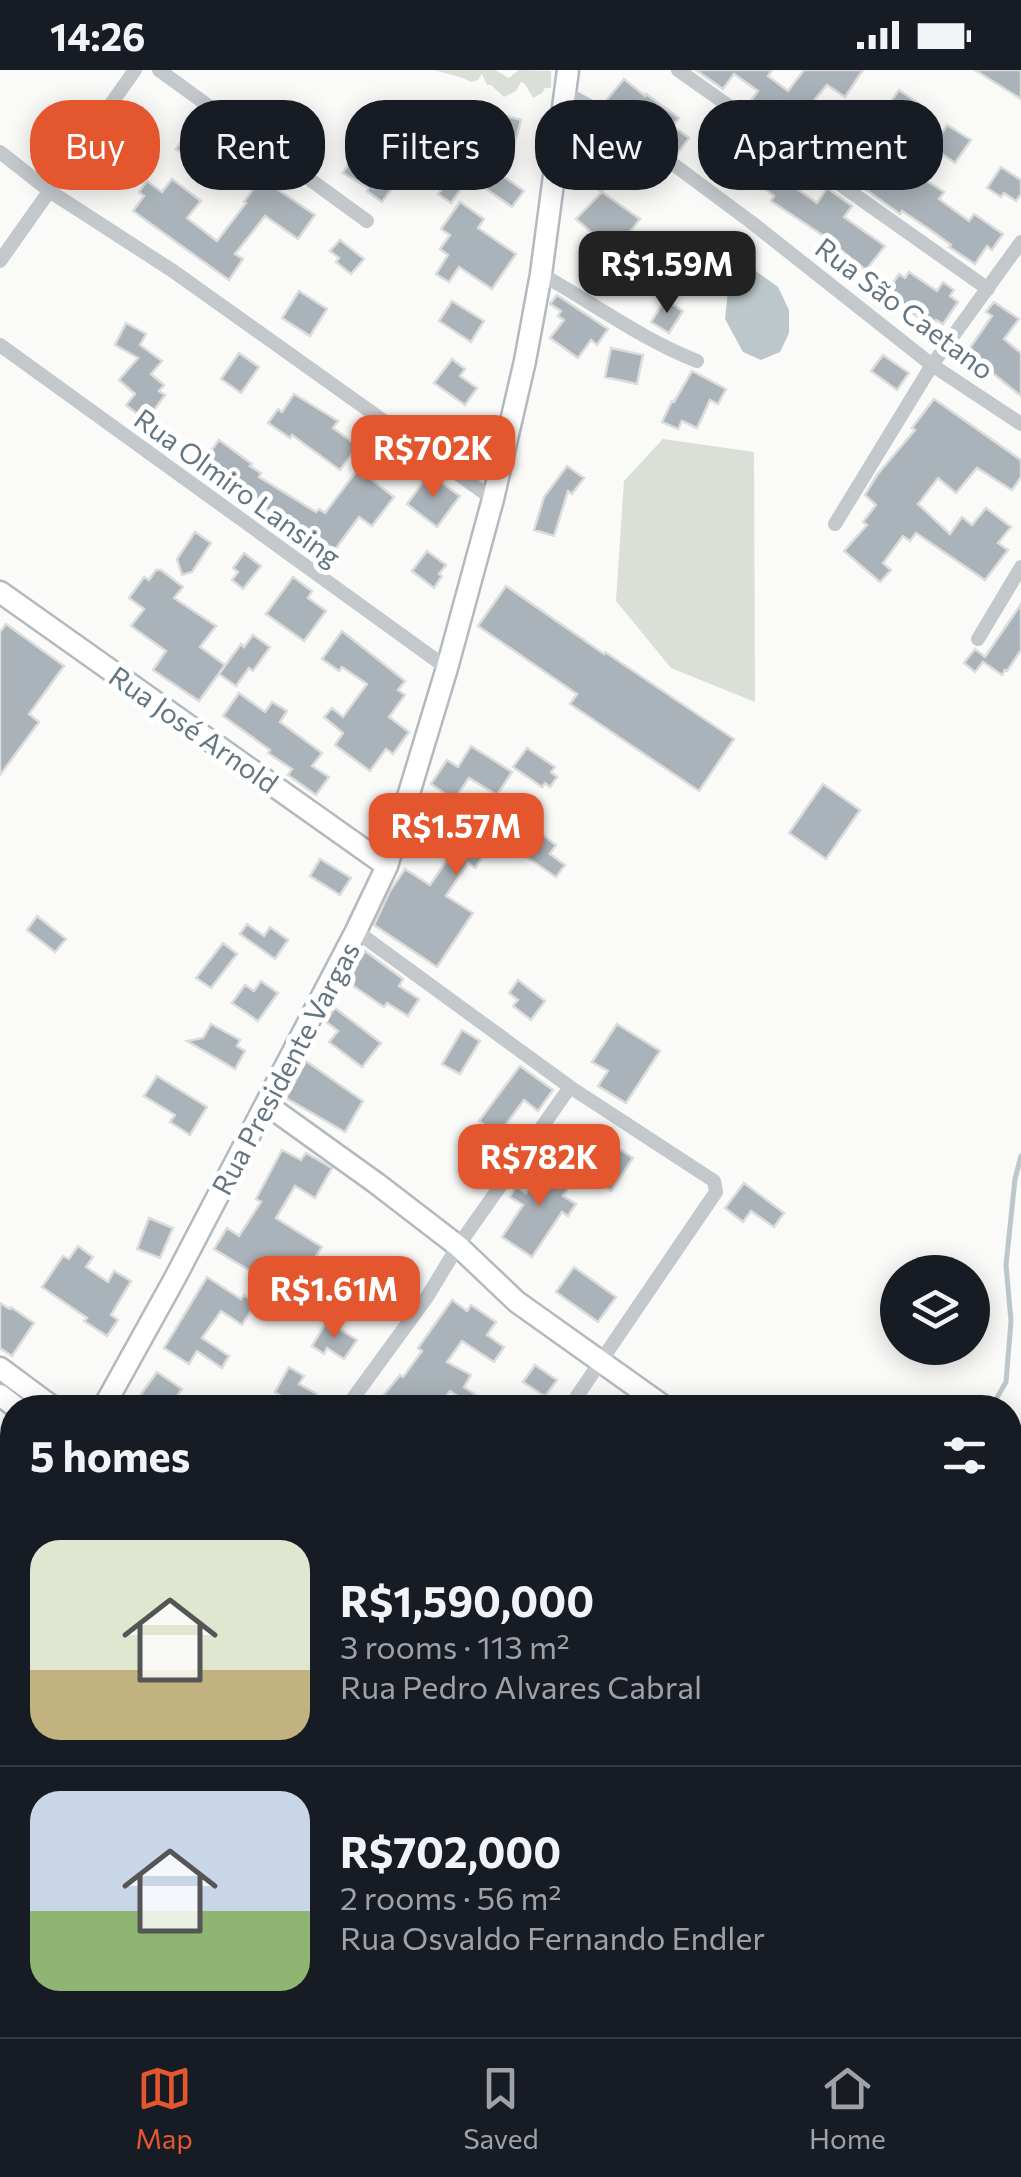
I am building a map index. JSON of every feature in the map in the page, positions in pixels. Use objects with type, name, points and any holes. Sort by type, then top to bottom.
[{"type":"main road","name":"Rua Presidente Vargas","points":[[111,1395],[387,866],[493,500],[525,361],[541,274],[568,70]]},
{"type":"main road","name":"Rua José Arnold","points":[[0,592],[387,866]]},
{"type":"main road","points":[[266,1104],[458,1246],[517,1302],[647,1395]]},
{"type":"main road","points":[[0,1368],[36,1395]]},
{"type":"street","points":[[0,261],[135,70]]},
{"type":"street","points":[[158,70],[366,222]]},
{"type":"street","points":[[678,70],[988,289]]},
{"type":"street","name":"Rua São Caetano","points":[[566,93],[611,118],[932,366],[1021,424]]},
{"type":"street","points":[[0,152],[51,192],[173,272],[493,500]]},
{"type":"street","points":[[835,524],[932,366],[1021,242]]},
{"type":"street","points":[[541,274],[664,348],[697,361]]},
{"type":"street","name":"Rua Olmiro Lansing","points":[[0,345],[447,668]]},
{"type":"street","points":[[978,639],[1021,567]]},
{"type":"street","points":[[356,931],[570,1087],[714,1181],[716,1192],[578,1395]]},
{"type":"street","points":[[356,1395],[427,1298],[458,1246],[570,1087]]},
{"type":"shaded area","points":[[434,70],[495,70],[509,78],[519,70],[551,71],[551,88],[533,98],[521,82],[516,91],[504,97],[487,85],[482,74],[471,82]]},
{"type":"shaded area","points":[[732,254],[778,287],[789,310],[789,333],[780,352],[761,360],[743,352],[725,319]]},
{"type":"shaded area","points":[[663,439],[754,452],[755,702],[671,668],[616,601],[624,481]]},
{"type":"building","points":[[696,70],[772,70],[768,76],[788,91],[804,70],[863,70],[845,97],[827,85],[814,100],[751,100],[758,91],[734,74],[723,89]]},
{"type":"building","points":[[975,70],[1021,70],[1021,99]]},
{"type":"building","points":[[624,79],[654,100],[607,100]]},
{"type":"building","points":[[899,90],[914,100],[892,100]]},
{"type":"building","points":[[515,118],[521,120],[515,142]]},
{"type":"building","points":[[947,125],[971,140],[955,163],[943,155],[943,131]]},
{"type":"building","points":[[678,130],[689,138],[678,153]]},
{"type":"building","points":[[1001,167],[1021,180],[1021,194],[1016,201],[987,188]]},
{"type":"building","points":[[172,179],[180,190],[186,190],[201,201],[187,218],[217,241],[252,190],[279,190],[315,215],[298,239],[265,216],[235,254],[243,259],[229,280],[133,211],[144,196],[140,190],[162,192]]},
{"type":"building","points":[[515,185],[524,191],[512,207],[488,190],[515,190]]},
{"type":"building","points":[[367,190],[391,190],[382,202]]},
{"type":"building","points":[[441,190],[460,190],[451,203],[438,194]]},
{"type":"building","points":[[766,190],[799,190],[817,203],[830,190],[852,206],[844,217],[885,246],[866,270],[839,246],[771,201],[774,196]]},
{"type":"building","points":[[866,190],[941,190],[944,192],[939,199],[969,221],[974,214],[1003,234],[992,250],[987,246],[975,264],[902,211],[900,214]]},
{"type":"building","points":[[602,192],[640,219],[598,273],[588,260],[598,246],[587,238],[592,233],[576,219]]},
{"type":"building","points":[[460,202],[484,219],[478,228],[516,254],[492,289],[459,267],[449,282],[436,274],[448,255],[440,249],[450,235],[441,229]]},
{"type":"building","points":[[340,240],[364,259],[351,274],[330,251]]},
{"type":"building","points":[[909,272],[937,291],[943,282],[954,290],[950,296],[958,302],[943,324],[936,320],[932,326],[894,301],[897,297],[888,291],[899,274],[905,278]]},
{"type":"building","points":[[299,291],[327,309],[310,336],[282,318]]},
{"type":"building","points":[[557,295],[608,329],[597,345],[591,340],[578,358],[550,338],[564,320],[558,316],[561,311],[550,304]]},
{"type":"building","points":[[665,299],[683,311],[669,333],[651,322]]},
{"type":"building","points":[[452,301],[484,321],[471,342],[439,321]]},
{"type":"building","points":[[994,302],[1019,319],[1004,339],[1021,353],[1021,396],[984,366],[979,373],[961,361],[992,316],[986,312]]},
{"type":"building","points":[[126,323],[146,334],[140,345],[162,361],[151,374],[164,385],[159,391],[165,395],[154,410],[148,406],[140,416],[126,405],[135,394],[119,380],[138,358],[115,345]]},
{"type":"building","points":[[611,348],[643,355],[637,384],[605,377]]},
{"type":"building","points":[[239,353],[259,367],[241,393],[221,379]]},
{"type":"building","points":[[883,355],[909,373],[897,390],[871,371]]},
{"type":"building","points":[[452,359],[465,369],[460,376],[477,388],[465,405],[434,383]]},
{"type":"building","points":[[692,371],[726,389],[718,404],[710,400],[697,428],[682,421],[678,429],[662,422]]},
{"type":"building","points":[[294,394],[338,421],[333,428],[358,446],[340,470],[292,435],[290,438],[268,423],[278,409],[282,412]]},
{"type":"building","points":[[934,399],[1021,460],[1021,477],[1012,490],[977,468],[956,493],[938,478],[918,504],[950,534],[962,517],[972,525],[986,508],[1011,527],[998,543],[1008,550],[985,580],[916,533],[910,541],[903,536],[883,563],[891,570],[880,582],[844,551],[867,525],[863,522],[876,505],[865,495]]},
{"type":"building","points":[[219,440],[252,464],[261,473],[259,477],[316,512],[319,509],[325,513],[358,469],[394,497],[372,526],[359,517],[331,555],[314,543],[316,540],[253,501],[256,498],[209,465],[205,459]]},
{"type":"building","points":[[567,466],[584,478],[572,494],[568,491],[554,536],[534,530],[544,497]]},
{"type":"building","points":[[429,474],[460,496],[437,527],[407,504]]},
{"type":"building","points":[[195,532],[211,543],[192,572],[182,575],[177,559]]},
{"type":"building","points":[[427,551],[446,565],[434,588],[412,571]]},
{"type":"building","points":[[244,553],[261,566],[243,589],[232,580],[238,572],[233,568]]},
{"type":"building","points":[[156,570],[183,587],[174,598],[216,626],[200,647],[225,665],[199,701],[153,670],[166,651],[131,626],[144,609],[129,598],[144,577],[149,580]]},
{"type":"building","points":[[293,577],[312,591],[308,598],[326,611],[304,641],[266,614]]},
{"type":"building","points":[[506,586],[734,739],[699,791],[570,704],[577,694],[478,626]]},
{"type":"building","points":[[1021,604],[1021,650],[1007,671],[1002,675],[983,662],[975,672],[964,663],[975,649],[985,657]]},
{"type":"building","points":[[6,624],[64,666],[29,714],[39,722],[0,775],[0,632]]},
{"type":"building","points":[[342,631],[405,681],[398,690],[405,695],[389,717],[409,732],[393,754],[386,749],[370,771],[335,745],[343,733],[324,717],[332,708],[343,717],[367,684],[322,659]]},
{"type":"building","points":[[253,635],[270,647],[236,686],[219,674],[241,644],[244,647]]},
{"type":"building","points":[[239,693],[265,712],[272,702],[287,711],[280,722],[322,753],[312,766],[329,777],[316,795],[288,775],[292,769],[268,753],[270,750],[223,716]]},
{"type":"building","points":[[471,746],[512,772],[497,795],[469,778],[454,800],[431,784],[447,760],[458,767]]},
{"type":"building","points":[[527,748],[555,767],[551,772],[557,777],[550,787],[545,783],[542,787],[513,767]]},
{"type":"building","points":[[823,784],[860,810],[826,859],[789,833]]},
{"type":"building","points":[[488,794],[556,845],[550,854],[565,865],[556,877],[496,837],[475,868],[468,863],[446,896],[473,913],[437,967],[374,925],[405,869],[430,885],[457,845],[430,826],[447,803],[470,819]]},
{"type":"building","points":[[320,859],[351,878],[340,895],[310,876]]},
{"type":"building","points":[[37,916],[66,939],[55,952],[27,930]]},
{"type":"building","points":[[247,924],[264,936],[270,927],[288,940],[275,959],[240,934]]},
{"type":"building","points":[[223,943],[237,954],[211,988],[196,978]]},
{"type":"building","points":[[365,951],[403,979],[399,986],[419,999],[408,1016],[387,1003],[384,1007],[346,981]]},
{"type":"building","points":[[518,980],[545,1001],[531,1020],[513,1006],[518,1000],[509,993]]},
{"type":"building","points":[[261,981],[278,993],[258,1021],[232,1003],[245,985],[254,991]]},
{"type":"building","points":[[335,1008],[381,1043],[362,1067],[329,1042],[338,1031],[325,1021]]},
{"type":"building","points":[[211,1024],[240,1040],[237,1046],[245,1051],[235,1069],[187,1041],[203,1038]]},
{"type":"building","points":[[617,1024],[660,1051],[626,1103],[598,1086],[608,1071],[592,1062]]},
{"type":"building","points":[[462,1030],[480,1041],[460,1074],[442,1064]]},
{"type":"building","points":[[306,1061],[363,1101],[345,1132],[286,1098]]},
{"type":"building","points":[[520,1066],[553,1090],[538,1111],[524,1100],[498,1135],[479,1121]]},
{"type":"building","points":[[157,1076],[207,1107],[190,1135],[170,1122],[175,1115],[144,1096]]},
{"type":"building","points":[[615,1146],[633,1158],[611,1191],[593,1180]]},
{"type":"building","points":[[282,1150],[301,1160],[306,1153],[332,1168],[315,1198],[295,1186],[276,1218],[322,1247],[278,1318],[261,1306],[275,1286],[214,1249],[227,1228],[239,1236],[261,1202],[256,1199]]},
{"type":"building","points":[[552,1157],[565,1163],[557,1176],[571,1184],[563,1196],[576,1204],[568,1216],[562,1212],[532,1257],[502,1237],[523,1205],[510,1197],[516,1186],[526,1193]]},
{"type":"building","points":[[744,1183],[784,1213],[774,1227],[751,1211],[743,1222],[725,1208]]},
{"type":"building","points":[[149,1218],[173,1228],[160,1258],[137,1249]]},
{"type":"building","points":[[78,1246],[93,1257],[86,1267],[108,1282],[114,1271],[131,1281],[111,1315],[118,1320],[107,1336],[42,1287],[63,1256],[69,1259]]},
{"type":"building","points":[[574,1267],[616,1297],[598,1322],[556,1292]]},
{"type":"building","points":[[367,1271],[383,1281],[378,1289],[387,1295],[377,1310],[352,1293]]},
{"type":"building","points":[[207,1277],[241,1299],[244,1295],[256,1303],[242,1325],[221,1311],[202,1338],[229,1356],[222,1368],[197,1351],[189,1364],[164,1348]]},
{"type":"building","points":[[452,1300],[467,1311],[471,1305],[496,1322],[487,1335],[504,1347],[494,1362],[462,1341],[447,1362],[471,1375],[464,1387],[476,1395],[456,1395],[450,1391],[447,1395],[384,1395],[422,1351],[418,1348]]},
{"type":"building","points":[[0,1303],[34,1323],[12,1356],[0,1348]]},
{"type":"building","points":[[327,1321],[357,1340],[344,1359],[327,1348],[324,1354],[312,1346]]},
{"type":"building","points":[[535,1365],[557,1380],[546,1395],[523,1382]]},
{"type":"building","points":[[289,1367],[304,1376],[299,1384],[317,1394],[280,1395],[275,1392]]},
{"type":"building","points":[[157,1372],[182,1389],[178,1395],[140,1395]]},
{"type":"waterway","points":[[998,1395],[1006,1382],[1011,1321],[1006,1265],[1021,1156]]}]
